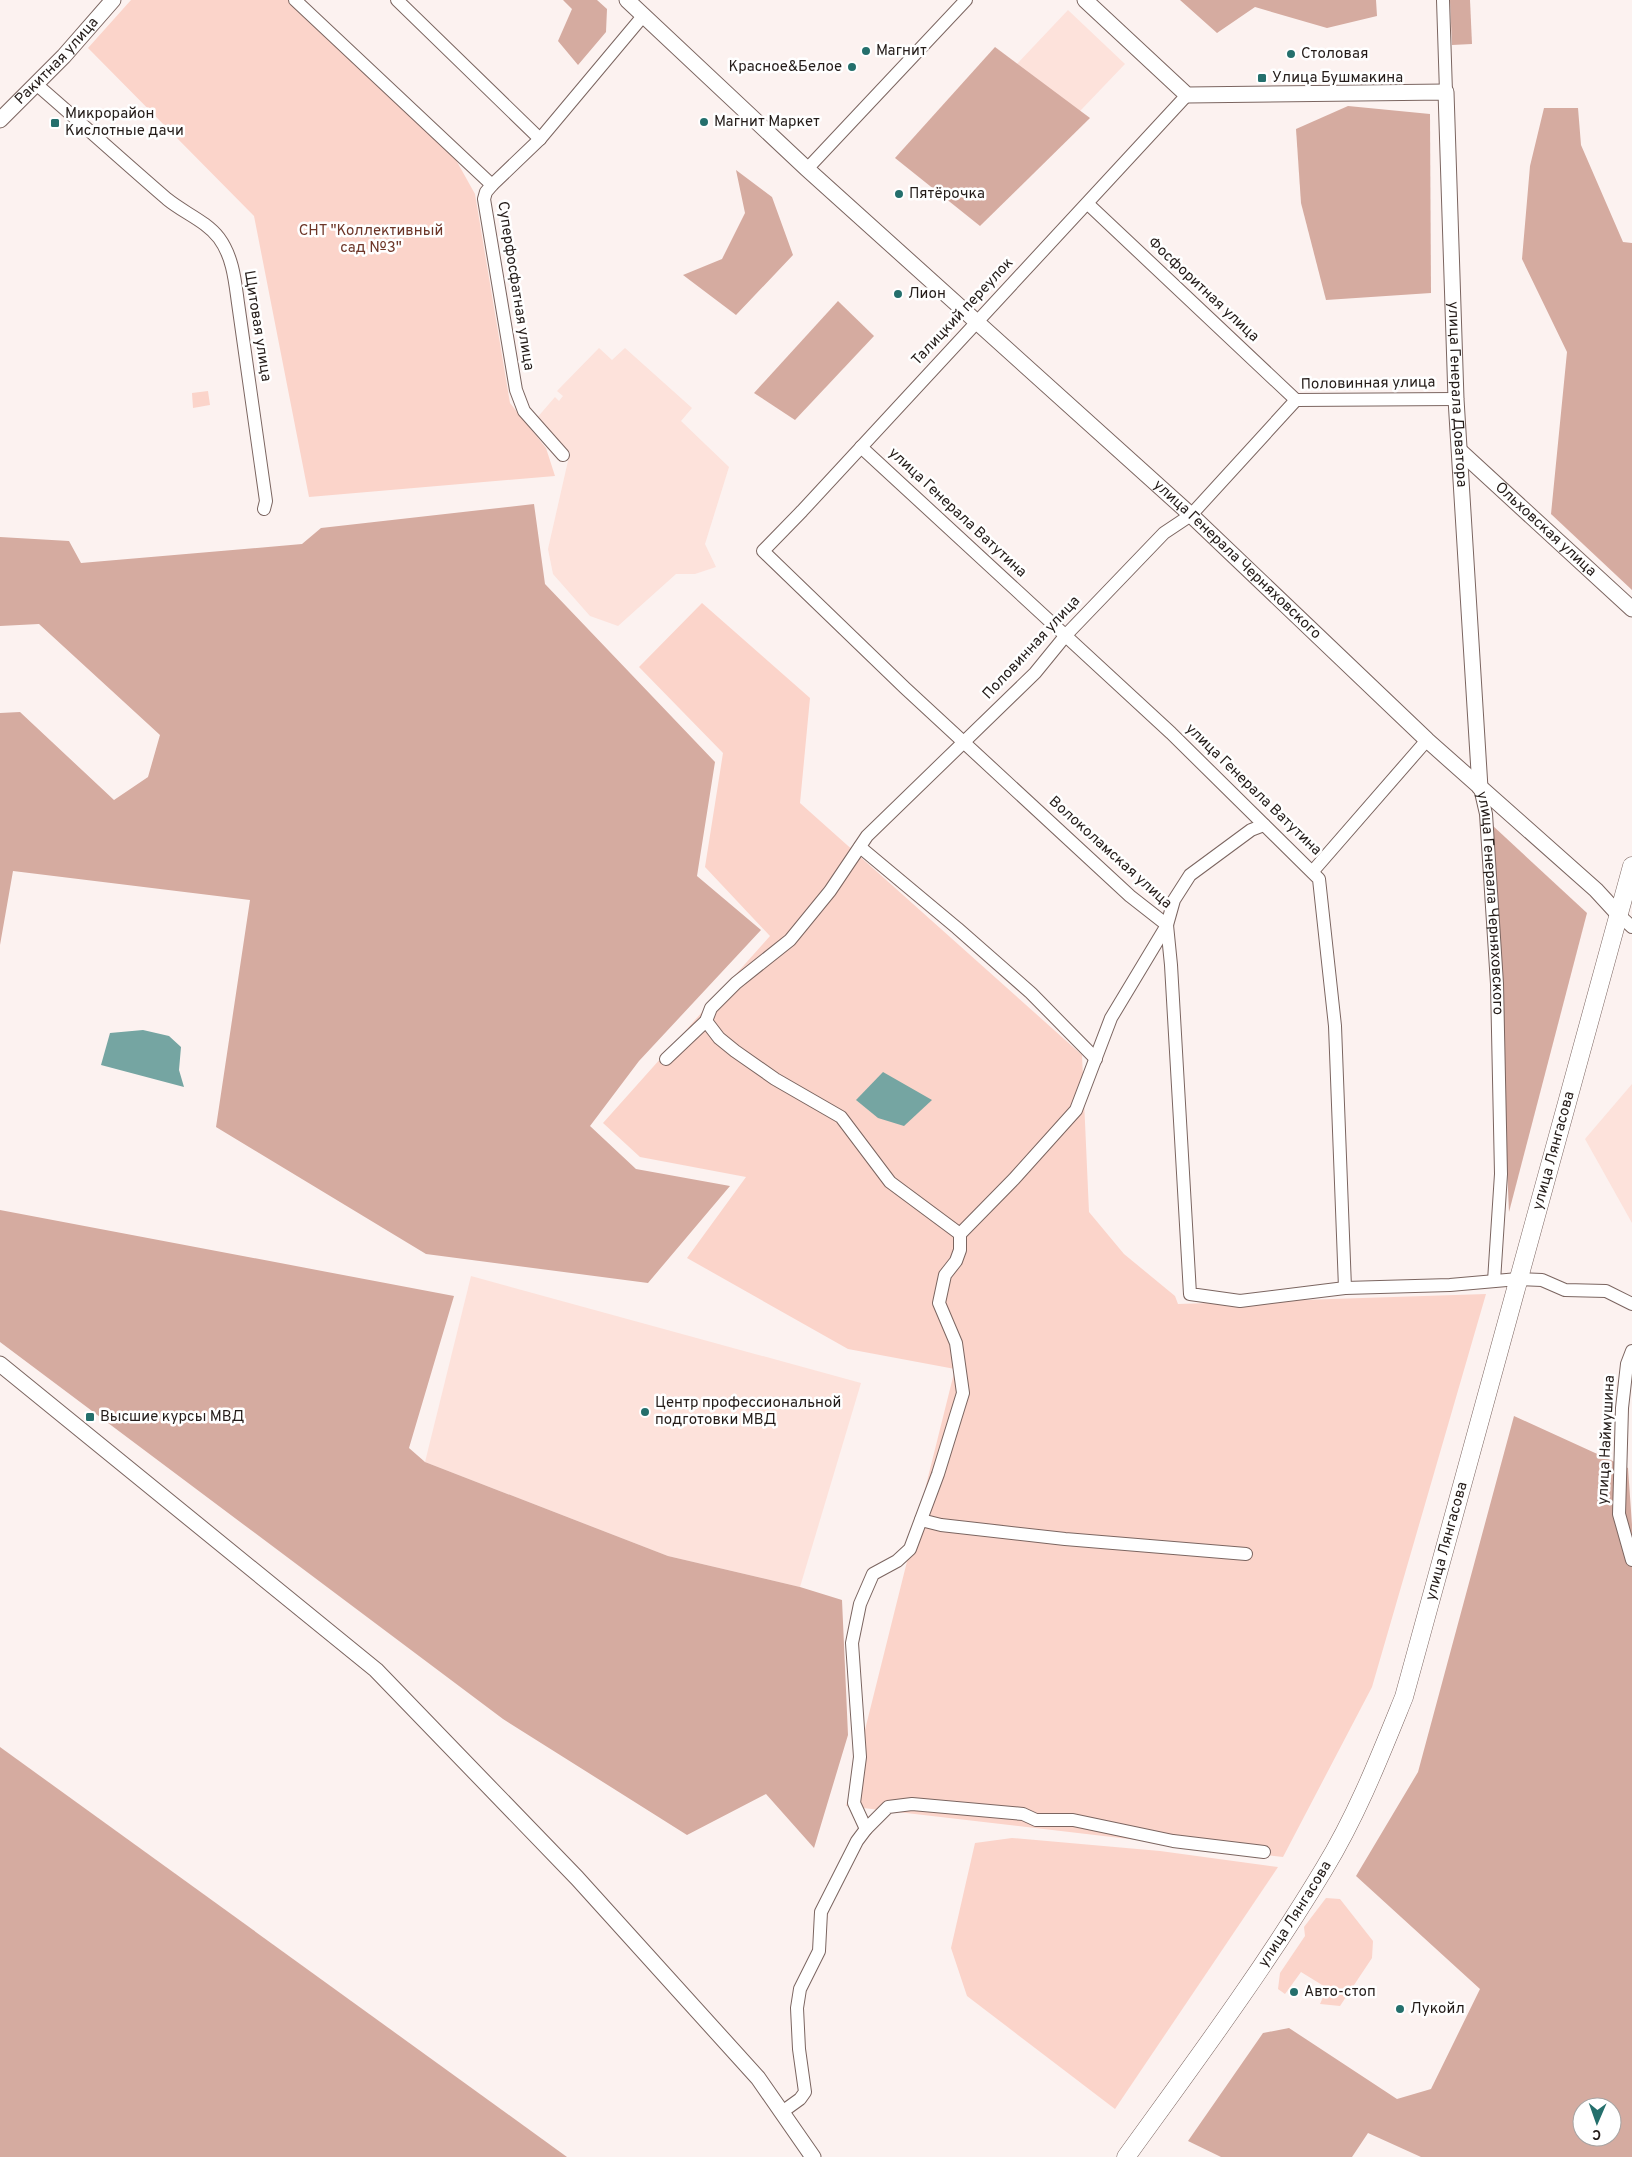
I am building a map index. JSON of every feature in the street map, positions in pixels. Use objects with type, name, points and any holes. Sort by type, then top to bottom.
[{"type":"main road","name":"улица Лянгасова","points":[[1126,2157],[1248,1985],[1325,1868],[1363,1797],[1404,1697],[1518,1279],[1626,921],[1632,866]]},
{"type":"street","name":"Ракитная улица","points":[[0,120],[64,56],[114,0]]},
{"type":"street","points":[[295,0],[492,185]]},
{"type":"street","points":[[397,0],[540,139]]},
{"type":"street","name":"улица Генерала Черняховского","points":[[627,0],[806,169],[977,320],[1191,515],[1427,740],[1480,788],[1486,814],[1497,984],[1501,1174],[1494,1280]]},
{"type":"street","points":[[806,169],[966,0]]},
{"type":"street","points":[[1085,0],[1187,95],[1446,92]]},
{"type":"street","name":"улица Генерала Доватора","points":[[1443,0],[1456,399],[1480,788]]},
{"type":"street","name":"Суперфосфатная улица","points":[[563,455],[524,411],[516,390],[484,208],[486,192],[540,139],[643,16]]},
{"type":"street","name":"Щитовая улица","points":[[36,84],[170,201],[205,225],[218,238],[227,252],[234,274],[266,501],[264,509]]},
{"type":"street","name":"Талицкий переулок","points":[[763,551],[977,320],[1088,204],[1187,95]]},
{"type":"street","name":"Фосфоритная улица","points":[[1088,204],[1296,400]]},
{"type":"street","name":"Половинная улица","points":[[666,1059],[706,1022],[711,1008],[736,983],[790,940],[830,892],[867,836],[1035,673],[1066,635],[1164,533],[1191,515],[1296,400],[1456,399]]},
{"type":"street","name":"улица Генерала Ватутина","points":[[861,447],[1171,733],[1319,879],[1335,1026],[1345,1288]]},
{"type":"street","name":"Ольховская улица","points":[[1460,450],[1632,608]]},
{"type":"street","name":"Волоколамская улица","points":[[763,551],[905,688],[1130,896],[1167,925],[1171,965],[1190,1294],[1240,1301],[1345,1288]]},
{"type":"street","points":[[1312,871],[1427,740]]},
{"type":"street","points":[[1480,788],[1596,890],[1626,921]]},
{"type":"street","points":[[866,1829],[854,1803],[860,1757],[852,1643],[860,1604],[873,1574],[897,1561],[910,1549],[938,1474],[963,1393],[956,1343],[939,1303],[944,1275],[956,1260],[960,1250],[960,1234],[1014,1179],[1076,1110],[1111,1018],[1167,925],[1174,900],[1190,875],[1251,830],[1264,826]]},
{"type":"street","points":[[860,847],[1031,993],[1096,1059]]},
{"type":"street","points":[[706,1022],[719,1038],[735,1051],[775,1079],[841,1117],[890,1182],[960,1234]]},
{"type":"street","points":[[1345,1288],[1450,1285],[1518,1279],[1542,1280],[1565,1290],[1606,1291],[1632,1304]]},
{"type":"street","name":"улица Наймушина","points":[[1632,1351],[1627,1364],[1622,1408],[1619,1514],[1632,1560]]},
{"type":"street","points":[[0,1364],[376,1670],[584,1885],[758,2078],[813,2157]]},
{"type":"street","points":[[921,1520],[941,1525],[1065,1539],[1246,1554]]},
{"type":"street","points":[[782,2112],[800,2099],[805,2092],[799,2049],[797,2008],[800,1988],[819,1951],[821,1912],[857,1841],[888,1807],[912,1804],[1024,1814],[1036,1820],[1073,1820],[1174,1841],[1264,1852]]},
{"type":"shaded area","points":[[563,0],[597,0],[607,9],[606,32],[578,65],[558,41],[572,9]]},
{"type":"shaded area","points":[[1180,0],[1376,0],[1377,16],[1327,28],[1255,7],[1217,33]]},
{"type":"shaded area","points":[[1450,0],[1470,0],[1472,44],[1452,45]]},
{"type":"shaded area","points":[[1068,10],[1125,64],[1038,155],[981,102]]},
{"type":"shaded area","points":[[995,47],[1090,118],[980,226],[895,158]]},
{"type":"shaded area","points":[[1348,106],[1430,114],[1431,293],[1326,300],[1301,203],[1296,129]]},
{"type":"shaded area","points":[[1544,108],[1578,108],[1581,145],[1623,242],[1632,243],[1632,590],[1551,514],[1567,352],[1522,259],[1530,166]]},
{"type":"shaded area","points":[[736,170],[772,197],[793,255],[736,315],[683,275],[722,259],[745,213]]},
{"type":"shaded area","points":[[838,301],[874,336],[795,420],[754,393]]},
{"type":"shaded area","points":[[599,348],[612,360],[625,348],[692,408],[681,421],[729,467],[705,544],[716,567],[695,574],[676,574],[618,626],[590,616],[553,574],[548,549],[570,452],[536,419],[555,397],[559,401],[563,396],[557,391]]},
{"type":"shaded area","points":[[534,504],[545,584],[715,762],[697,876],[761,930],[639,1061],[590,1126],[636,1169],[730,1186],[648,1283],[426,1254],[216,1127],[250,900],[13,871],[0,945],[0,713],[20,712],[114,800],[148,777],[160,735],[39,624],[0,626],[0,537],[69,541],[81,563],[302,544],[321,528]]},
{"type":"shaded area","points":[[1492,825],[1587,913],[1509,1212]]},
{"type":"shaded area","points":[[1632,1084],[1632,1223],[1585,1139]]},
{"type":"shaded area","points":[[0,1210],[454,1296],[409,1448],[425,1462],[668,1556],[800,1587],[842,1600],[848,1735],[814,1848],[766,1794],[687,1835],[503,1719],[0,1342]]},
{"type":"shaded area","name":"Центр профессиональной подготовки МВД","points":[[471,1276],[861,1383],[800,1587],[668,1556],[425,1462]]},
{"type":"shaded area","points":[[1514,1416],[1628,1468],[1632,1525],[1632,2157],[1421,2157],[1368,2133],[1352,2157],[1221,2157],[1188,2141],[1263,2033],[1289,2028],[1397,2099],[1431,2089],[1480,1989],[1356,1876],[1418,1772]]},
{"type":"shaded area","points":[[0,1747],[567,2157],[0,2157]]},
{"type":"green space","name":"СНТ \"Коллективный сад №3\"","points":[[131,0],[289,0],[451,151],[475,194],[510,403],[546,448],[555,476],[309,497],[254,216],[88,48]]},
{"type":"green space","points":[[208,391],[210,405],[193,408],[192,393]]},
{"type":"green space","points":[[702,603],[810,698],[800,803],[1082,1055],[1089,1212],[1124,1254],[1175,1296],[1178,1304],[1486,1294],[1372,1687],[1283,1857],[846,1806],[955,1369],[848,1349],[687,1258],[746,1177],[640,1157],[603,1123],[770,936],[705,867],[723,753],[639,667]]},
{"type":"green space","points":[[1012,1838],[1160,1851],[1278,1867],[1115,2109],[967,1996],[951,1948],[975,1843]]},
{"type":"green space","points":[[1326,1898],[1340,1899],[1373,1941],[1372,1958],[1340,2006],[1320,2004],[1327,1988],[1301,1972],[1285,1994],[1278,1989],[1280,1973],[1305,1936],[1304,1927]]},
{"type":"water","points":[[143,1030],[169,1036],[181,1047],[179,1070],[184,1087],[101,1065],[110,1033]]},
{"type":"water","points":[[883,1072],[932,1100],[904,1126],[878,1118],[856,1100]]},
{"type":"place","name":"Магнит","points":[[866,51]]},
{"type":"place","name":"Столовая","points":[[1291,54]]},
{"type":"place","name":"Красное&Белое","points":[[852,67]]},
{"type":"place","name":"Улица Бушмакина","points":[[1262,78]]},
{"type":"place","name":"Магнит Маркет","points":[[704,122]]},
{"type":"place","name":"Микрорайон Кислотные дачи","points":[[55,123]]},
{"type":"place","name":"Пятёрочка","points":[[899,194]]},
{"type":"place","name":"Лион","points":[[898,294]]},
{"type":"place","name":"Центр профессиональной подготовки МВД","points":[[645,1412]]},
{"type":"place","name":"Высшие курсы МВД","points":[[90,1417]]},
{"type":"place","name":"Авто-стоп","points":[[1294,1992]]},
{"type":"place","name":"Лукойл","points":[[1400,2009]]}]
